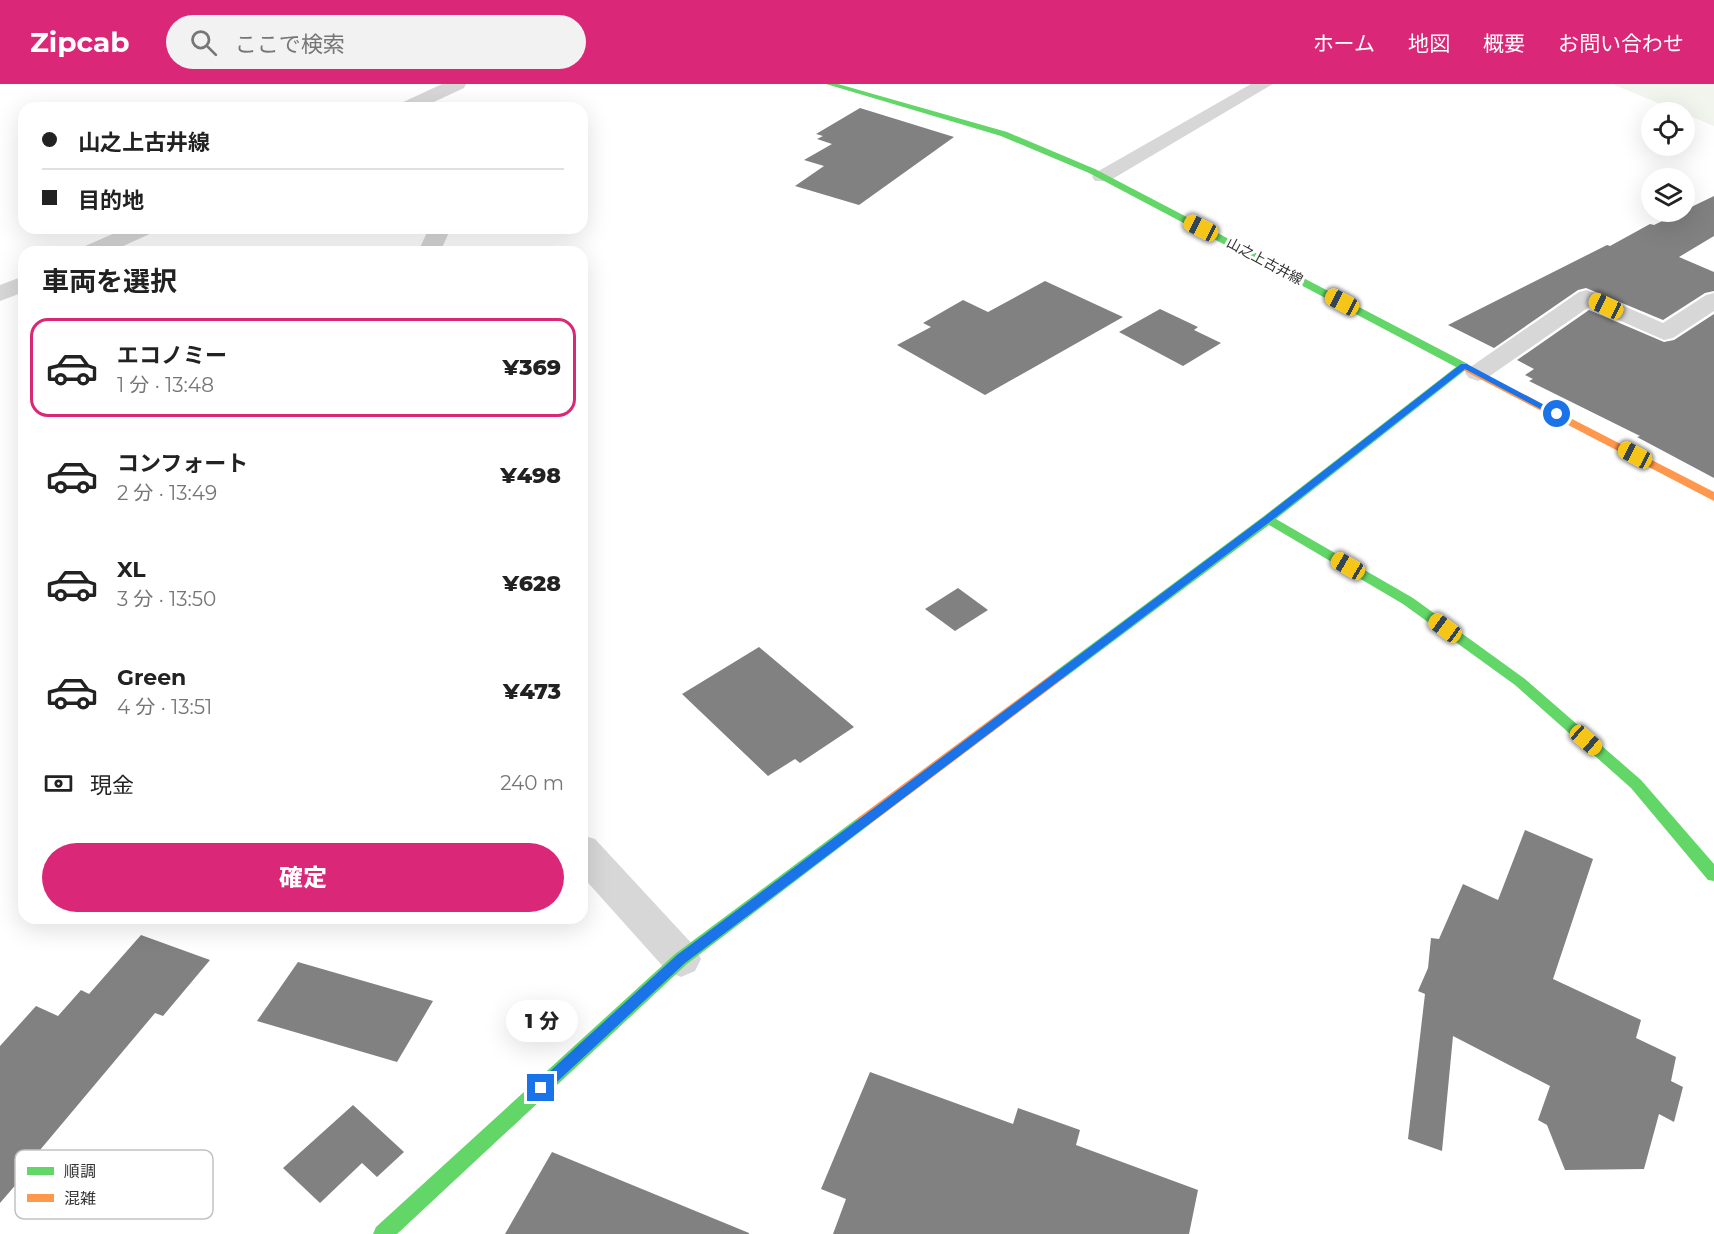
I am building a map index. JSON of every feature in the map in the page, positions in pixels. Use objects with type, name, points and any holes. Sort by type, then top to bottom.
[{"type":"street","points":[[419,102],[457,84]]},
{"type":"street","name":"山之上古井線","points":[[831,84],[907,104],[1004,134],[1102,177],[1714,497]]},
{"type":"street","points":[[1102,177],[1264,84]]},
{"type":"street","points":[[104,246],[131,234]]},
{"type":"street","points":[[0,294],[18,286]]},
{"type":"street","points":[[383,1234],[681,959],[1471,369],[1587,297],[1664,333],[1714,300]]},
{"type":"street","points":[[1268,519],[1408,601],[1520,682],[1636,784],[1714,875]]},
{"type":"street","points":[[588,857],[681,959]]},
{"type":"shaded area","points":[[1612,84],[1714,84],[1714,126],[1695,118],[1695,102],[1656,102]]},
{"type":"building","points":[[860,108],[954,137],[859,205],[795,186],[824,166],[804,160],[832,144],[817,139],[823,136],[816,134]]},
{"type":"building","points":[[1714,196],[1714,236],[1679,257],[1714,272],[1714,291],[1705,293],[1663,320],[1586,288],[1578,290],[1494,348],[1448,325],[1650,224],[1695,222],[1695,205]]},
{"type":"building","points":[[1045,281],[1123,317],[985,395],[897,345],[931,327],[923,323],[963,300],[988,312]]},
{"type":"building","points":[[1160,309],[1198,327],[1194,330],[1221,343],[1183,366],[1119,332]]},
{"type":"building","points":[[1589,310],[1664,342],[1674,340],[1714,314],[1714,478],[1637,437],[1640,436],[1529,381],[1533,379],[1525,375],[1534,369],[1517,360]]},
{"type":"building","points":[[958,588],[988,610],[955,631],[925,609]]},
{"type":"building","points":[[759,647],[854,727],[800,763],[795,759],[768,776],[682,694]]},
{"type":"building","points":[[1525,830],[1593,859],[1553,979],[1641,1020],[1636,1038],[1676,1057],[1671,1081],[1683,1087],[1674,1122],[1659,1114],[1644,1169],[1565,1170],[1547,1125],[1538,1120],[1550,1086],[1453,1036],[1442,1151],[1408,1139],[1425,994],[1418,991],[1428,968],[1431,938],[1439,939],[1463,884],[1498,900]]},
{"type":"building","points":[[141,935],[210,960],[163,1016],[155,1013],[40,1150],[15,1150],[15,1186],[0,1203],[0,1046],[36,1006],[58,1016],[81,990],[89,994]]},
{"type":"building","points":[[298,962],[433,1001],[397,1062],[257,1021]]},
{"type":"building","points":[[870,1072],[1013,1124],[1018,1108],[1080,1130],[1076,1145],[1198,1190],[1189,1234],[833,1234],[846,1199],[821,1189]]},
{"type":"building","points":[[353,1105],[404,1152],[377,1177],[362,1163],[320,1203],[283,1168]]},
{"type":"building","points":[[552,1152],[749,1233],[749,1234],[505,1234]]},
{"type":"traffic: fast","points":[[830,84],[1004,134],[1092,171],[1463,366]]},
{"type":"traffic: fast","points":[[1058,676],[1268,519],[1464,366]]},
{"type":"traffic: fast","points":[[1268,519],[1408,601],[1520,682],[1636,784],[1714,875]]},
{"type":"traffic: fast","points":[[383,1234],[681,959],[864,821]]},
{"type":"traffic: slow","points":[[1463,366],[1714,497]]},
{"type":"traffic: slow","points":[[864,821],[1058,676]]},
{"type":"route","points":[[541,1088],[681,959],[1268,519],[1464,366],[1557,414]]}]
